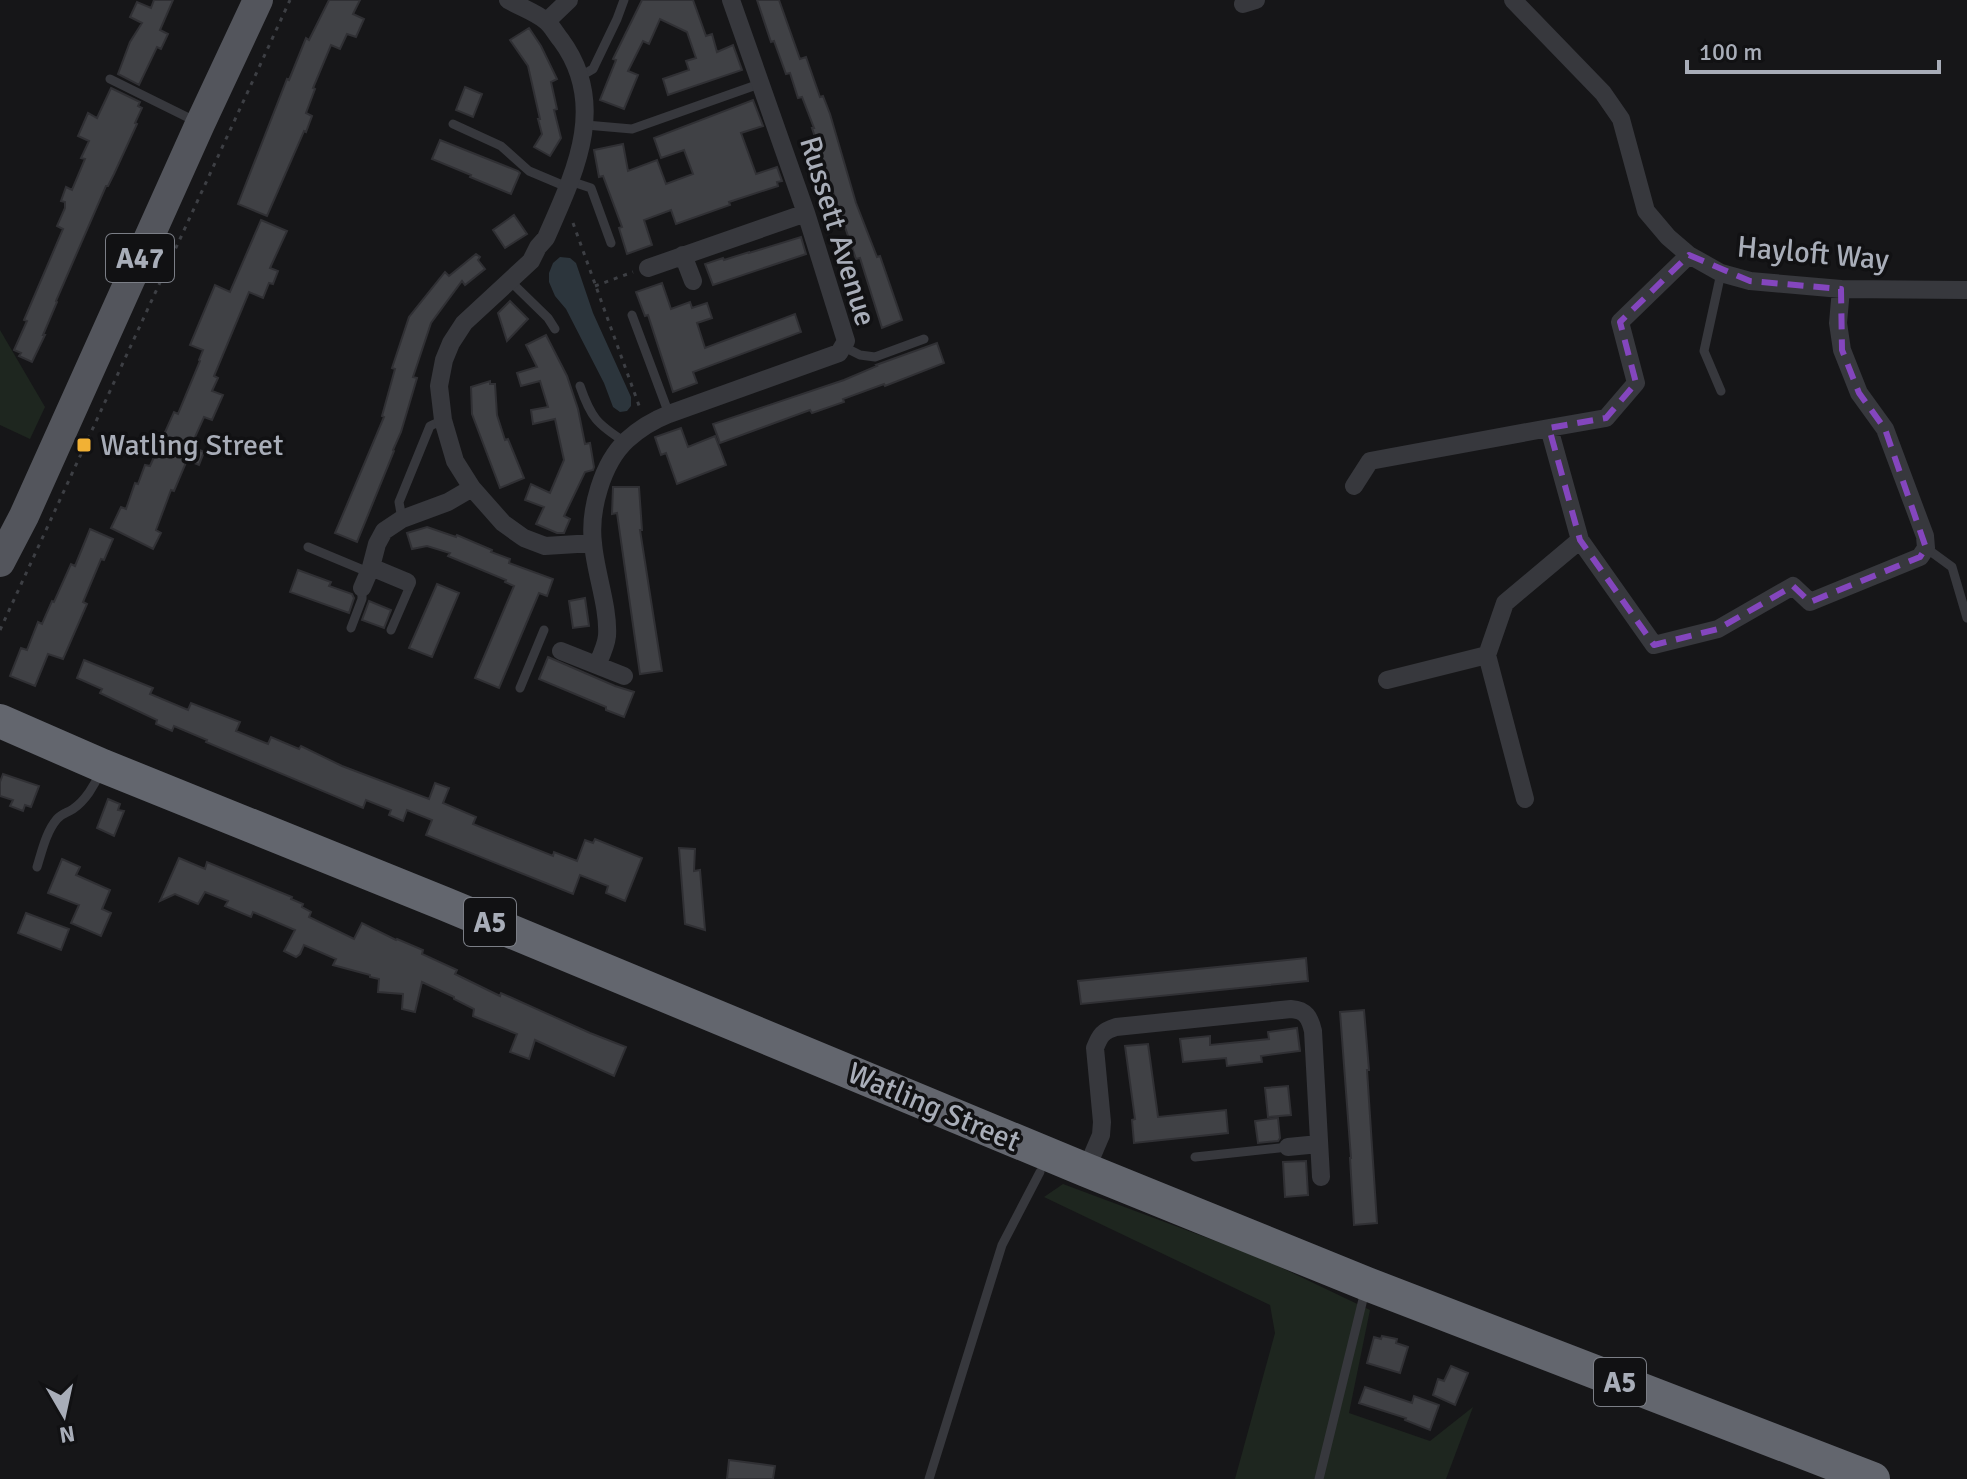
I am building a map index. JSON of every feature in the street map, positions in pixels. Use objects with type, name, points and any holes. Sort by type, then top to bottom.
[{"type":"highway","name":"Watling Street","points":[[0,721],[1367,1284],[1873,1479]]},
{"type":"main road","name":"A47","points":[[0,562],[258,0]]},
{"type":"street","points":[[508,0],[547,21],[571,54],[584,100],[586,125],[581,152],[546,238],[531,261],[464,323],[451,343],[439,386],[443,420],[455,461],[472,488],[503,523],[524,538],[545,546],[593,543]]},
{"type":"street","points":[[547,21],[569,0]]},
{"type":"street","name":"Russett Avenue","points":[[597,665],[607,635],[593,543],[593,520],[597,493],[607,468],[625,442],[669,414],[839,353],[846,341],[806,213],[731,0]]},
{"type":"street","name":"Hayloft Way","points":[[1513,0],[1603,93],[1621,119],[1646,211],[1668,237],[1689,255],[1721,273],[1750,281],[1841,289],[1967,290]]},
{"type":"street","points":[[648,268],[806,213]]},
{"type":"street","points":[[683,255],[693,281]]},
{"type":"street","points":[[1354,486],[1370,461],[1606,418],[1636,383],[1620,322],[1689,255]]},
{"type":"street","points":[[1549,428],[1580,540],[1654,645],[1718,629],[1793,586],[1810,602],[1920,557],[1926,548],[1925,536],[1885,429],[1859,393],[1842,350],[1838,323],[1841,289]]},
{"type":"street","points":[[407,582],[367,576],[384,531],[402,519],[448,502],[472,488]]},
{"type":"street","points":[[1525,799],[1487,655],[1505,603],[1580,540]]},
{"type":"street","points":[[561,651],[624,676]]},
{"type":"street","points":[[1387,680],[1487,655]]},
{"type":"street","points":[[1086,1170],[1101,1135],[1095,1048],[1105,1030],[1299,1009],[1311,1020],[1313,1031],[1321,1177]]},
{"type":"street","points":[[1288,1147],[1319,1144]]},
{"type":"lane","points":[[579,77],[593,69],[624,0]]},
{"type":"lane","points":[[110,79],[200,124]]},
{"type":"lane","points":[[586,125],[632,129],[762,83]]},
{"type":"lane","points":[[453,124],[501,146],[529,171],[567,188],[591,188],[611,243]]},
{"type":"lane","points":[[1721,273],[1704,351],[1721,391]]},
{"type":"lane","points":[[510,281],[548,318],[555,329]]},
{"type":"lane","points":[[632,315],[669,414]]},
{"type":"lane","points":[[844,347],[860,355],[875,357],[924,339]]},
{"type":"lane","points":[[580,386],[598,423],[625,442]]},
{"type":"lane","points":[[402,519],[399,502],[430,426],[443,420]]},
{"type":"lane","points":[[308,547],[367,576],[351,628]]},
{"type":"lane","points":[[1926,548],[1952,567],[1967,618]]},
{"type":"lane","points":[[391,630],[410,586],[407,582]]},
{"type":"lane","points":[[520,688],[544,630]]},
{"type":"lane","points":[[540,643],[561,651]]},
{"type":"lane","points":[[37,867],[55,821],[85,797],[103,766]]},
{"type":"lane","points":[[1195,1157],[1288,1147]]},
{"type":"lane","points":[[929,1479],[1002,1245],[1040,1172]]},
{"type":"lane","points":[[1319,1479],[1367,1284]]},
{"type":"path","points":[[0,630],[290,0]]},
{"type":"path","points":[[567,188],[595,286],[646,426]]},
{"type":"path","points":[[595,286],[648,268]]},
{"type":"highlighted area","points":[[1689,255],[1750,281],[1841,289],[1842,350],[1859,393],[1885,429],[1926,548],[1920,557],[1810,602],[1793,586],[1718,629],[1654,645],[1580,540],[1549,428],[1606,418],[1636,383],[1620,322]]},
{"type":"shaded area","points":[[560,257],[570,258],[576,263],[593,313],[631,397],[631,406],[627,411],[620,412],[613,407],[566,309],[555,296],[549,273]]},
{"type":"shaded area","points":[[0,330],[45,407],[30,439],[0,425]]},
{"type":"shaded area","points":[[1063,1184],[1261,1258],[1370,1310],[1349,1413],[1430,1441],[1473,1407],[1446,1479],[1235,1479],[1275,1333],[1270,1305],[1044,1197]]},
{"type":"building","points":[[154,0],[173,0],[160,30],[168,34],[161,49],[157,47],[139,85],[118,74],[130,42],[142,23],[130,17],[137,2],[151,8]]},
{"type":"building","points":[[329,0],[360,0],[353,14],[364,19],[356,37],[347,34],[340,49],[331,45],[306,113],[312,116],[267,216],[238,204],[287,79],[306,38],[309,40]]},
{"type":"building","points":[[642,0],[693,0],[706,36],[712,34],[717,52],[733,45],[742,70],[668,95],[663,79],[689,70],[686,61],[696,58],[687,32],[660,19],[649,44],[643,41],[628,71],[638,75],[624,109],[600,100],[616,60],[613,59]]},
{"type":"building","points":[[757,0],[779,0],[800,59],[806,57],[820,97],[823,96],[830,114],[856,203],[877,257],[880,256],[902,320],[882,328],[860,258],[856,259],[838,207],[814,128],[802,97],[798,98],[790,73],[786,74],[774,41],[771,42]]},
{"type":"building","points":[[529,28],[557,79],[551,82],[561,138],[550,156],[534,147],[542,134],[540,119],[528,66],[510,40]]},
{"type":"building","points":[[465,87],[482,94],[473,117],[456,110]]},
{"type":"building","points":[[111,88],[140,102],[138,106],[142,108],[32,362],[14,350],[63,229],[57,226],[65,208],[65,202],[61,201],[66,187],[72,190],[85,159],[81,158],[89,141],[78,136],[88,113],[97,118]]},
{"type":"building","points":[[753,100],[763,126],[741,133],[756,174],[777,167],[782,181],[777,182],[778,186],[676,224],[671,210],[644,220],[652,245],[627,254],[619,228],[622,227],[603,176],[599,177],[594,150],[623,144],[628,171],[657,160],[666,184],[693,174],[684,150],[661,158],[654,138]]},
{"type":"building","points":[[440,140],[518,171],[520,173],[511,194],[432,159]]},
{"type":"building","points":[[514,215],[527,234],[505,248],[493,230]]},
{"type":"building","points":[[261,220],[287,231],[270,268],[278,271],[263,298],[249,292],[214,376],[218,378],[212,391],[223,395],[212,420],[204,417],[191,446],[204,452],[199,465],[187,460],[174,491],[171,490],[156,530],[161,533],[153,549],[111,528],[121,507],[126,509],[145,465],[150,466],[174,412],[178,414],[203,350],[190,345],[215,285],[230,292]]},
{"type":"building","points":[[801,237],[806,254],[713,285],[705,264]]},
{"type":"building","points":[[476,254],[485,269],[465,285],[462,281],[431,323],[413,377],[417,378],[401,432],[357,542],[335,533],[384,417],[395,369],[392,368],[409,317],[445,272],[449,276]]},
{"type":"building","points":[[662,283],[671,309],[690,302],[692,308],[707,303],[712,318],[697,323],[705,348],[795,314],[801,332],[693,372],[697,383],[673,392],[648,315],[645,316],[636,292]]},
{"type":"building","points":[[510,301],[528,319],[507,341],[498,313]]},
{"type":"building","points":[[546,335],[567,376],[585,444],[590,443],[594,467],[585,472],[564,516],[570,519],[564,533],[536,524],[544,507],[525,500],[531,484],[550,493],[564,460],[555,419],[533,424],[531,410],[548,407],[540,381],[521,386],[517,373],[537,367],[526,345]]},
{"type":"building","points":[[937,343],[944,363],[843,399],[844,402],[812,413],[810,410],[720,443],[713,424],[844,380]]},
{"type":"building","points":[[490,381],[490,384],[495,384],[497,415],[505,440],[508,439],[524,478],[500,488],[472,414],[471,387]]},
{"type":"building","points":[[681,428],[688,447],[715,436],[726,465],[677,484],[666,453],[661,455],[655,437]]},
{"type":"building","points":[[613,487],[639,487],[640,530],[662,671],[640,674],[617,513],[612,514]]},
{"type":"building","points":[[427,527],[457,535],[510,559],[509,563],[553,579],[547,596],[539,593],[499,688],[475,678],[514,586],[448,556],[450,553],[427,546],[412,549],[407,533]]},
{"type":"building","points":[[90,529],[113,539],[83,602],[87,604],[63,659],[48,654],[35,686],[10,676],[21,648],[27,650],[38,622],[42,624],[71,564],[75,566]]},
{"type":"building","points":[[298,570],[331,582],[329,586],[352,594],[354,598],[349,613],[290,592]]},
{"type":"building","points":[[437,584],[459,593],[432,657],[409,648]]},
{"type":"building","points":[[585,598],[589,626],[573,628],[569,601]]},
{"type":"building","points":[[369,601],[391,610],[384,628],[362,620]]},
{"type":"building","points":[[548,657],[634,692],[624,717],[539,679]]},
{"type":"building","points":[[84,660],[153,688],[150,694],[188,710],[191,703],[240,722],[236,731],[268,744],[271,737],[299,749],[301,746],[342,766],[429,799],[435,783],[449,788],[443,803],[476,817],[473,824],[553,856],[554,852],[577,861],[585,840],[593,843],[595,839],[642,858],[625,901],[606,893],[608,886],[580,875],[573,894],[426,835],[432,820],[407,810],[403,821],[389,815],[391,810],[366,800],[363,808],[174,726],[172,731],[156,724],[157,720],[100,693],[102,689],[77,678]]},
{"type":"building","points":[[3,774],[39,786],[31,807],[25,805],[23,811],[10,806],[13,800],[0,796]]},
{"type":"building","points":[[108,799],[120,804],[118,810],[124,811],[114,836],[97,828]]},
{"type":"building","points":[[679,848],[695,849],[694,871],[700,870],[705,930],[685,924]]},
{"type":"building","points":[[179,858],[205,869],[207,862],[292,897],[311,912],[309,917],[354,939],[362,923],[423,950],[422,954],[457,970],[455,974],[500,996],[501,993],[626,1047],[614,1076],[535,1040],[529,1059],[510,1052],[517,1034],[473,1016],[474,1009],[422,982],[415,1012],[402,1009],[403,994],[378,992],[379,979],[333,965],[336,959],[304,945],[296,957],[284,951],[295,930],[253,912],[251,917],[225,906],[228,901],[205,892],[198,904],[175,894],[160,901]]},
{"type":"building","points":[[62,859],[80,867],[76,875],[110,890],[102,909],[111,913],[101,936],[71,923],[79,905],[48,893]]},
{"type":"building","points":[[26,913],[69,929],[61,950],[18,933]]},
{"type":"building","points":[[1306,958],[1308,981],[1081,1004],[1078,981]]},
{"type":"building","points":[[1364,1010],[1377,1223],[1354,1225],[1340,1012]]},
{"type":"building","points":[[1297,1028],[1300,1051],[1261,1056],[1262,1062],[1227,1066],[1226,1058],[1183,1062],[1180,1039],[1210,1036],[1210,1045],[1269,1039],[1268,1032]]},
{"type":"building","points":[[1148,1044],[1158,1117],[1226,1110],[1228,1133],[1134,1143],[1132,1120],[1135,1119],[1125,1046]]},
{"type":"building","points":[[1288,1086],[1291,1115],[1268,1117],[1265,1088]]},
{"type":"building","points":[[1278,1118],[1278,1141],[1258,1143],[1255,1121]]},
{"type":"building","points":[[1306,1161],[1308,1195],[1285,1197],[1283,1162]]},
{"type":"building","points":[[1382,1336],[1397,1339],[1396,1343],[1408,1347],[1400,1373],[1367,1363],[1374,1337],[1381,1339]]},
{"type":"building","points":[[1451,1366],[1468,1373],[1455,1405],[1433,1395],[1438,1379],[1444,1381]]},
{"type":"building","points":[[1365,1387],[1412,1403],[1414,1396],[1439,1405],[1430,1430],[1406,1418],[1359,1403]]},
{"type":"building","points":[[729,1460],[775,1466],[773,1479],[727,1479]]},
{"type":"place","name":"Watling Street","points":[[84,445]]}]
